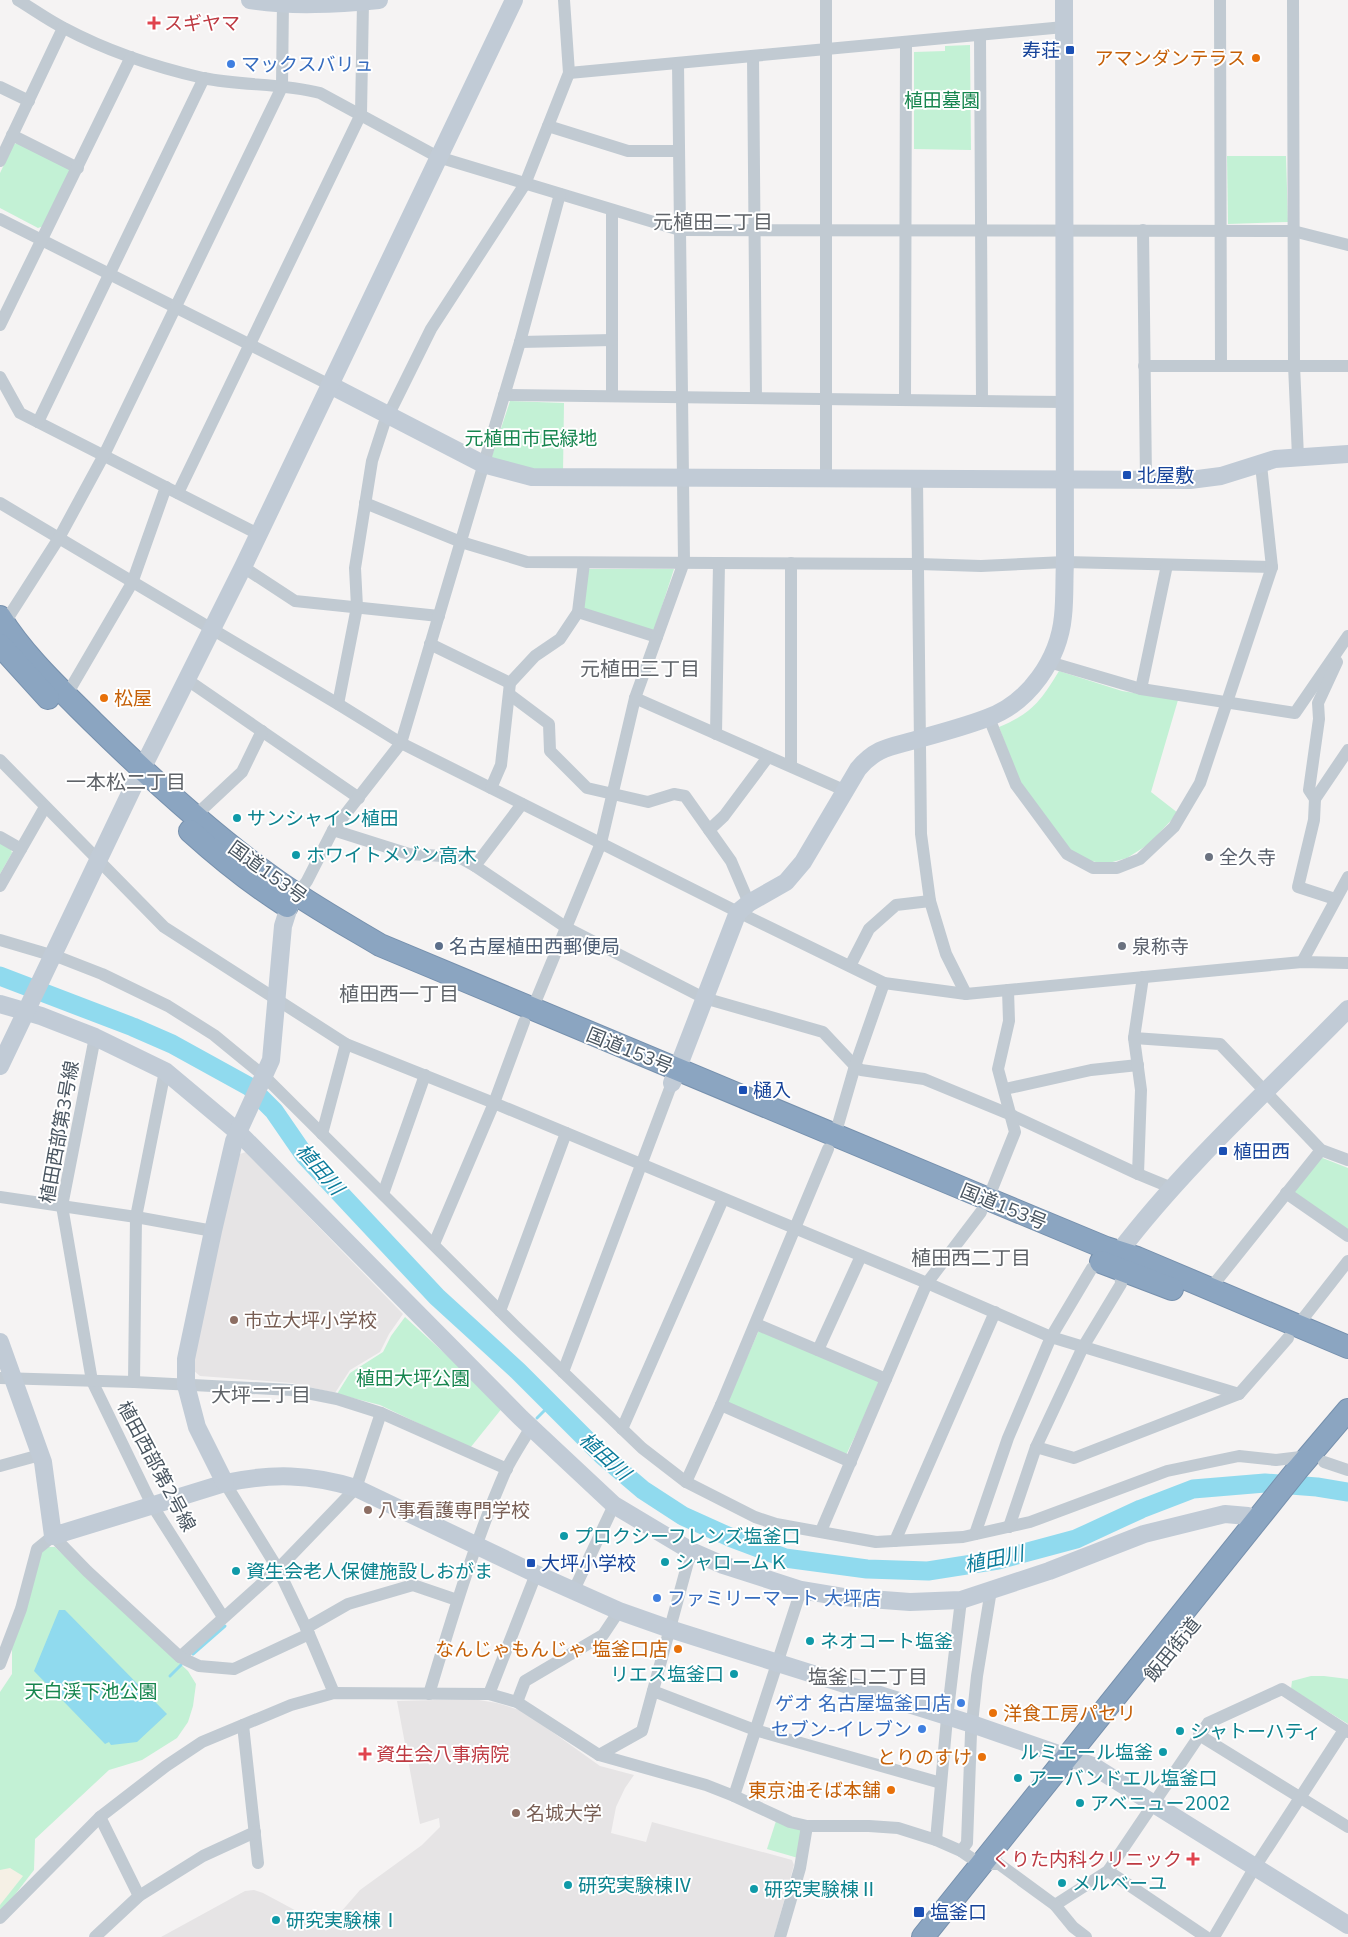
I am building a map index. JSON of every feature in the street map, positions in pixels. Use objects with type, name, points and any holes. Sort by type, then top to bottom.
[{"type":"highway","name":"国道153号","points":[[1,629],[20,644],[139,776],[224,861],[259,888],[293,901]]},
{"type":"highway","name":"国道153号","points":[[1,629],[24,673],[59,708],[139,776],[196,815],[271,877],[293,901],[365,953],[411,975],[528,1016],[675,1076],[985,1205],[1202,1301],[1293,1332],[1348,1347]]},
{"type":"highway","name":"国道153号","points":[[1114,1262],[1137,1258],[1210,1289],[1348,1363]]},
{"type":"highway","points":[[1311,1466],[1348,1410]]},
{"type":"highway","name":"飯田街道","points":[[922,1937],[989,1864],[1074,1760],[1266,1516],[1311,1466],[1348,1432]]},
{"type":"highway","name":"飯田街道","points":[[940,1937],[989,1864]]},
{"type":"street","points":[[18,0],[63,28],[131,57],[204,78],[302,89],[320,93],[438,157],[680,230],[1293,231],[1348,245]]},
{"type":"street","points":[[178,494],[361,114],[371,1],[283,2],[250,0]]},
{"type":"street","points":[[0,1066],[186,679],[213,629],[514,0]]},
{"type":"street","points":[[338,704],[357,607],[355,568],[372,461],[388,415],[431,329],[525,184],[569,73],[564,0]]},
{"type":"street","points":[[826,0],[826,479]]},
{"type":"street","points":[[563,1372],[704,998],[743,908],[786,882],[803,862],[858,769],[866,760],[885,747],[989,718],[1024,695],[1046,668],[1056,647],[1063,617],[1065,562],[1064,0]]},
{"type":"street","points":[[1220,0],[1221,366]]},
{"type":"street","points":[[1293,0],[1294,366],[1298,457]]},
{"type":"street","points":[[1,629],[59,538],[104,455],[282,88],[283,2]]},
{"type":"street","points":[[569,73],[1064,27]]},
{"type":"street","points":[[0,161],[63,28]]},
{"type":"street","points":[[980,35],[982,401]]},
{"type":"street","points":[[905,400],[906,42]]},
{"type":"street","points":[[753,56],[756,398]]},
{"type":"street","points":[[0,325],[131,57]]},
{"type":"street","points":[[434,1244],[494,1103],[528,1016],[567,928],[600,843],[635,698],[684,562],[678,63]]},
{"type":"street","points":[[38,422],[204,78]]},
{"type":"street","points":[[0,87],[29,101]]},
{"type":"street","points":[[548,126],[628,150],[679,152]]},
{"type":"street","points":[[12,135],[78,168]]},
{"type":"street","points":[[334,1693],[308,1631],[278,1569],[225,1483],[197,1427],[186,1385],[186,1359],[234,1141],[271,1060],[278,1000],[283,926],[293,901],[307,881],[333,830],[400,743],[520,342],[560,194]]},
{"type":"street","points":[[612,210],[612,396]]},
{"type":"street","points":[[0,219],[483,464],[532,477],[1190,480],[1213,477],[1261,465],[1275,459],[1348,454]]},
{"type":"street","points":[[1143,230],[1146,480]]},
{"type":"street","points":[[520,342],[612,340]]},
{"type":"street","points":[[1144,366],[1348,366]]},
{"type":"street","points":[[0,377],[20,413],[258,534]]},
{"type":"street","points":[[504,395],[1065,402]]},
{"type":"street","points":[[989,718],[1016,785],[1067,854],[1092,868],[1117,868],[1140,859],[1174,827],[1200,782],[1272,568],[1261,465]]},
{"type":"street","points":[[917,479],[921,834],[930,901],[946,954],[966,994]]},
{"type":"street","points":[[66,696],[132,583],[166,488]]},
{"type":"street","points":[[365,502],[461,542],[527,562],[719,562],[981,566],[1065,562],[1272,568]]},
{"type":"street","points":[[0,503],[132,583],[213,629],[400,743],[600,843],[743,908],[884,983],[966,994],[1302,962],[1348,963]]},
{"type":"street","points":[[716,734],[719,562]]},
{"type":"street","points":[[490,788],[501,765],[510,689],[535,656],[560,639],[578,612],[584,563]]},
{"type":"street","points":[[791,563],[791,766]]},
{"type":"street","points":[[1140,689],[1167,565]]},
{"type":"street","points":[[242,567],[295,601],[439,616]]},
{"type":"street","points":[[578,612],[657,637]]},
{"type":"street","points":[[1049,662],[1140,689],[1295,713],[1348,636]]},
{"type":"street","points":[[1315,799],[1309,790],[1318,719],[1318,703],[1348,640]]},
{"type":"street","points":[[430,644],[510,689],[549,724],[550,751],[587,788],[648,802],[674,794],[685,796],[731,861],[743,908]]},
{"type":"street","points":[[186,679],[359,798]]},
{"type":"street","points":[[635,698],[846,791]]},
{"type":"street","points":[[196,815],[242,772],[262,731]]},
{"type":"street","points":[[1336,899],[1298,887],[1314,820],[1315,799],[1348,750]]},
{"type":"street","points":[[709,830],[724,816],[768,757]]},
{"type":"street","points":[[0,760],[164,927],[346,1044],[642,1164],[1051,1337],[1239,1394]]},
{"type":"street","points":[[475,866],[522,804]]},
{"type":"street","points":[[0,886],[46,807]]},
{"type":"street","points":[[333,830],[409,854],[459,857],[567,928],[704,998],[823,1032],[854,1066],[861,1070],[924,1079],[1009,1114],[1172,1188]]},
{"type":"street","points":[[0,837],[22,849]]},
{"type":"street","points":[[1302,962],[1348,877]]},
{"type":"street","points":[[850,966],[869,929],[896,904],[930,901]]},
{"type":"street","points":[[0,940],[102,974],[168,1006],[214,1035],[264,1076],[500,1311],[654,1458],[686,1482],[755,1517],[776,1524],[876,1542],[962,1537],[1030,1522],[1168,1472],[1239,1456],[1348,1470]]},
{"type":"street","points":[[1138,1174],[1141,1090],[1134,1038],[1143,977]]},
{"type":"street","points":[[686,1482],[756,1324],[832,1142],[854,1066],[884,983]]},
{"type":"street","points":[[821,1531],[927,1283],[985,1205],[1015,1132],[1009,1114],[1005,1089],[998,1069],[1009,1021],[1008,990]]},
{"type":"street","points":[[0,1004],[28,1008],[95,1037],[165,1071],[240,1131],[531,1427],[614,1505],[691,1551],[730,1568],[801,1590],[843,1597],[910,1602],[960,1600],[1049,1571],[1153,1532],[1225,1514],[1266,1516]]},
{"type":"street","points":[[975,1534],[1008,1438],[1051,1337],[1092,1268],[1114,1262],[1140,1224],[1172,1188],[1348,1009]]},
{"type":"street","name":"植田西部第3号線","points":[[92,1381],[62,1206],[95,1037]]},
{"type":"street","points":[[1134,1038],[1220,1044],[1321,1150],[1348,1160]]},
{"type":"street","points":[[322,1134],[346,1044]]},
{"type":"street","points":[[1005,1089],[1091,1070],[1138,1065]]},
{"type":"street","points":[[134,1382],[136,1217],[165,1071]]},
{"type":"street","points":[[383,1194],[425,1075]]},
{"type":"street","points":[[500,1311],[566,1133]]},
{"type":"street","points":[[1210,1289],[1321,1150]]},
{"type":"street","points":[[1286,1193],[1348,1236]]},
{"type":"street","points":[[0,1197],[136,1217],[213,1231]]},
{"type":"street","points":[[622,1429],[723,1198]]},
{"type":"street","points":[[818,1350],[861,1256]]},
{"type":"street","points":[[1036,1447],[1074,1458],[1239,1394],[1293,1332],[1348,1261]]},
{"type":"street","points":[[1009,1526],[1036,1447],[1083,1348],[1121,1284],[1114,1262]]},
{"type":"street","points":[[895,1541],[995,1312]]},
{"type":"street","points":[[756,1324],[886,1379]]},
{"type":"street","points":[[0,1342],[6,1378],[40,1455],[53,1536],[180,1657],[199,1666],[234,1669],[308,1631],[348,1604],[412,1584],[457,1600]]},
{"type":"street","points":[[6,1378],[292,1390],[337,1399],[381,1413],[507,1469]]},
{"type":"street","name":"植田西部第2号線","points":[[92,1381],[152,1505],[223,1618]]},
{"type":"street","points":[[721,1405],[851,1462]]},
{"type":"street","points":[[180,1657],[278,1569],[356,1488],[381,1413]]},
{"type":"street","points":[[429,1694],[457,1600],[477,1544],[507,1469],[531,1427]]},
{"type":"street","points":[[0,1466],[40,1455]]},
{"type":"street","points":[[0,1664],[21,1609],[37,1549],[53,1536],[225,1483],[248,1478],[287,1475],[312,1477],[356,1488],[477,1544],[536,1574],[619,1611],[947,1718],[972,1724],[1093,1766],[1348,1924]]},
{"type":"street","points":[[574,1590],[614,1505]]},
{"type":"street","points":[[599,1755],[642,1731],[691,1551]]},
{"type":"street","points":[[489,1694],[536,1574]]},
{"type":"street","points":[[734,1796],[801,1590]]},
{"type":"street","points":[[961,1851],[967,1843],[972,1724],[990,1590]]},
{"type":"street","points":[[936,1840],[960,1600]]},
{"type":"street","points":[[517,1702],[525,1681],[603,1635],[619,1611]]},
{"type":"street","points":[[1055,1905],[1108,1871],[1208,1723],[1282,1689],[1346,1731],[1300,1797],[1255,1867],[1214,1937]]},
{"type":"street","points":[[653,1691],[755,1730],[941,1783]]},
{"type":"street","points":[[0,1918],[100,1817],[166,1766],[202,1742],[291,1705],[334,1693],[489,1694],[517,1702],[599,1755],[706,1785],[771,1814],[807,1826],[898,1828],[936,1840],[989,1864],[1055,1905],[1072,1932],[1086,1937]]},
{"type":"street","points":[[243,1725],[258,1863]]},
{"type":"street","points":[[1199,1735],[1348,1827]]},
{"type":"street","points":[[100,1817],[138,1896]]},
{"type":"street","points":[[780,1937],[800,1868],[807,1826]]},
{"type":"street","points":[[95,1937],[138,1896],[203,1856],[255,1832]]},
{"type":"street","points":[[1108,1871],[1206,1937]]},
{"type":"shaded area","points":[[246,1152],[403,1314],[389,1334],[380,1352],[350,1370],[335,1393],[292,1383],[200,1376],[194,1371],[193,1344],[237,1155]]},
{"type":"shaded area","name":"名城大学","points":[[473,1699],[497,1703],[523,1711],[600,1766],[634,1775],[616,1807],[611,1833],[646,1842],[652,1822],[792,1860],[794,1865],[774,1937],[161,1937],[245,1891],[254,1890],[263,1893],[304,1915],[336,1915],[340,1913],[360,1890],[422,1845],[440,1827],[439,1818],[420,1824],[397,1701]]},
{"type":"green space","name":"植田墓園","points":[[970,45],[971,150],[914,149],[914,52],[945,51],[945,46]]},
{"type":"green space","points":[[20,142],[69,167],[70,172],[44,226],[38,228],[0,208],[0,173],[14,144]]},
{"type":"green space","points":[[1227,156],[1286,156],[1288,222],[1228,224]]},
{"type":"green space","name":"元植田市民緑地","points":[[510,401],[564,403],[563,474],[490,462]]},
{"type":"green space","points":[[588,569],[674,569],[654,631],[583,609]]},
{"type":"green space","points":[[1059,671],[1122,691],[1178,700],[1151,792],[1178,813],[1149,844],[1127,858],[1105,864],[1082,859],[1063,846],[1020,783],[999,727],[1019,717],[1034,705],[1047,691]]},
{"type":"green space","points":[[0,843],[11,849],[12,853],[0,874]]},
{"type":"green space","points":[[1320,1157],[1348,1168],[1348,1232],[1292,1192]]},
{"type":"green space","name":"植田大坪公園","points":[[405,1317],[503,1407],[470,1448],[380,1405],[337,1394],[350,1373],[383,1352],[391,1336]]},
{"type":"green space","points":[[759,1330],[882,1380],[846,1455],[727,1403]]},
{"type":"green space","name":"天白渓下池公園","points":[[45,1547],[55,1547],[188,1671],[196,1684],[193,1706],[188,1722],[177,1738],[142,1760],[109,1770],[35,1839],[34,1870],[0,1914],[0,1692],[12,1674],[12,1647],[40,1554]]},
{"type":"green space","points":[[1311,1676],[1348,1679],[1348,1724],[1291,1689],[1292,1681]]},
{"type":"green space","points":[[776,1821],[802,1829],[798,1858],[767,1849]]},
{"type":"sand","points":[[10,1868],[23,1876],[0,1905],[0,1870]]},
{"type":"water","points":[[59,1610],[65,1610],[167,1714],[137,1742],[111,1745],[109,1742],[105,1744],[34,1671]]},
{"type":"waterway","name":"植田川","points":[[0,976],[172,1044],[250,1087],[274,1111],[305,1156],[437,1297],[518,1371],[603,1456],[643,1490],[683,1516],[732,1538],[785,1558],[867,1569],[928,1571],[998,1560],[1076,1539],[1141,1509],[1193,1489],[1265,1483],[1317,1487],[1348,1492]]},
{"type":"waterway","points":[[537,1418],[551,1404]]},
{"type":"waterway","points":[[193,1654],[225,1626]]},
{"type":"waterway","points":[[170,1676],[181,1665]]},
{"type":"waterway","points":[[149,1693],[153,1690]]},
{"type":"place","name":"スギヤマ","points":[[154,23]]},
{"type":"place","name":"寿荘","points":[[1070,50]]},
{"type":"place","name":"アマンダンテラス","points":[[1256,58]]},
{"type":"place","name":"マックスバリュ","points":[[231,64]]},
{"type":"place","name":"北屋敷","points":[[1127,475]]},
{"type":"place","name":"松屋","points":[[104,698]]},
{"type":"place","name":"サンシャイン植田","points":[[237,818]]},
{"type":"place","name":"ホワイトメゾン高木","points":[[296,855]]},
{"type":"place","name":"全久寺","points":[[1209,857]]},
{"type":"place","name":"名古屋植田西郵便局","points":[[439,946]]},
{"type":"place","name":"泉称寺","points":[[1122,946]]},
{"type":"place","name":"樋入","points":[[743,1090]]},
{"type":"place","name":"植田西","points":[[1223,1151]]},
{"type":"place","name":"市立大坪小学校","points":[[234,1320]]},
{"type":"place","name":"八事看護専門学校","points":[[368,1510]]},
{"type":"place","name":"プロクシーフレンズ塩釜口","points":[[564,1536]]},
{"type":"place","name":"シャロームＫ","points":[[665,1562]]},
{"type":"place","name":"大坪小学校","points":[[531,1563]]},
{"type":"place","name":"資生会老人保健施設しおがま","points":[[236,1571]]},
{"type":"place","name":"ファミリーマート 大坪店","points":[[657,1598]]},
{"type":"place","name":"ネオコート塩釜","points":[[810,1641]]},
{"type":"place","name":"なんじゃもんじゃ 塩釜口店","points":[[678,1649]]},
{"type":"place","name":"リエス塩釜口","points":[[734,1674]]},
{"type":"place","name":"ゲオ 名古屋塩釜口店","points":[[961,1703]]},
{"type":"place","name":"洋食工房パセリ","points":[[993,1713]]},
{"type":"place","name":"セブン-イレブン","points":[[922,1729]]},
{"type":"place","name":"シャトーハティ","points":[[1180,1731]]},
{"type":"place","name":"ルミエール塩釜","points":[[1163,1752]]},
{"type":"place","name":"資生会八事病院","points":[[365,1754]]},
{"type":"place","name":"とりのすけ","points":[[982,1757]]},
{"type":"place","name":"アーバンドエル塩釜口","points":[[1018,1778]]},
{"type":"place","name":"東京油そば本舗","points":[[891,1790]]},
{"type":"place","name":"アベニュー2002","points":[[1080,1803]]},
{"type":"place","name":"名城大学","points":[[516,1813]]},
{"type":"place","name":"くりた内科クリニック","points":[[1193,1859]]},
{"type":"place","name":"メルベーユ","points":[[1062,1883]]},
{"type":"place","name":"研究実験棟Ⅳ","points":[[568,1885]]},
{"type":"place","name":"研究実験棟Ⅱ","points":[[754,1889]]},
{"type":"place","name":"塩釜口","points":[[919,1912]]},
{"type":"place","name":"研究実験棟Ⅰ","points":[[276,1920]]},
{"type":"district","name":"元植田二丁目","points":[[713,222]]},
{"type":"district","name":"元植田三丁目","points":[[640,669]]},
{"type":"district","name":"一本松二丁目","points":[[126,782]]},
{"type":"district","name":"植田西一丁目","points":[[399,994]]},
{"type":"district","name":"植田西二丁目","points":[[971,1258]]},
{"type":"district","name":"大坪二丁目","points":[[261,1395]]},
{"type":"district","name":"塩釜口二丁目","points":[[868,1677]]}]
